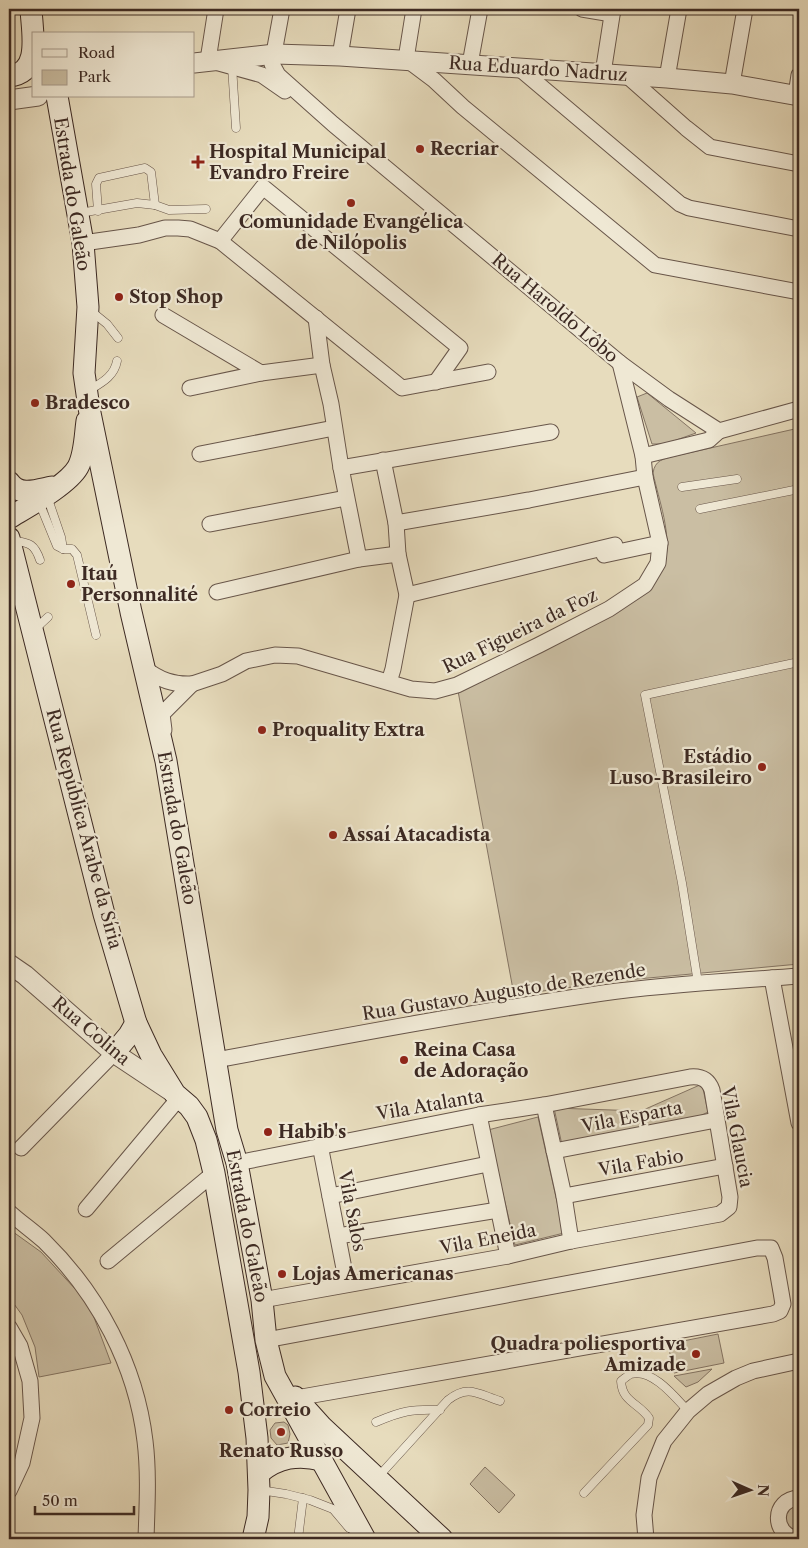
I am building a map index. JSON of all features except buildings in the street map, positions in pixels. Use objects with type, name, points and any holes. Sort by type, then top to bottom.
[{"type":"main road","points":[[32,9],[39,32]]},
{"type":"main road","points":[[9,76],[21,73],[30,64],[32,59],[32,9]]},
{"type":"main road","name":"Estrada do Galeão","points":[[58,98],[88,212],[83,243],[88,307],[84,373],[88,400],[130,612],[166,761],[227,1130],[237,1163],[262,1300],[266,1340],[275,1376],[322,1460],[358,1536]]},
{"type":"main road","points":[[9,518],[47,493],[77,467],[84,445],[88,400]]},
{"type":"main road","points":[[9,482],[16,489],[24,492],[47,493]]},
{"type":"main road","name":"Rua República Árabe da Síria","points":[[9,539],[104,914],[136,1023],[151,1055],[181,1099]]},
{"type":"main road","points":[[114,1053],[136,1023]]},
{"type":"main road","name":"Estrada do Galeão","points":[[181,1099],[197,1116],[206,1140],[214,1173],[249,1372],[257,1438],[259,1481],[258,1517],[253,1539]]},
{"type":"main road","points":[[275,1376],[322,1427],[442,1539]]},
{"type":"main road","points":[[259,1481],[268,1466],[288,1457],[311,1457],[322,1460]]},
{"type":"street","points":[[216,9],[201,61],[275,54],[282,9]]},
{"type":"street","points":[[340,56],[348,9]]},
{"type":"street","points":[[414,9],[406,59],[434,80],[471,113],[655,265],[799,292]]},
{"type":"street","points":[[470,64],[480,9]]},
{"type":"street","points":[[582,9],[612,11],[603,73]]},
{"type":"street","points":[[667,78],[679,9]]},
{"type":"street","points":[[732,84],[745,9]]},
{"type":"street","name":"Rua Haroldo Lôbo","points":[[275,54],[272,64],[278,75],[333,124],[620,363],[669,399],[719,431]]},
{"type":"street","name":"Rua Eduardo Nadruz","points":[[275,54],[406,59],[625,74],[732,84],[798,95]]},
{"type":"street","name":"Rua Haroldo Lôbo","points":[[201,61],[232,66],[262,75],[333,124]]},
{"type":"street","points":[[519,68],[680,204],[689,208],[799,229]]},
{"type":"street","points":[[625,74],[710,147],[799,164]]},
{"type":"street","points":[[798,95],[799,74]]},
{"type":"street","points":[[9,100],[32,97]]},
{"type":"street","points":[[220,240],[263,187],[460,348],[436,382]]},
{"type":"street","points":[[83,243],[139,235],[165,228],[190,229],[220,240],[402,388],[488,372]]},
{"type":"street","points":[[163,315],[261,373]]},
{"type":"street","points":[[316,318],[322,365],[331,404],[346,498],[359,559]]},
{"type":"street","name":"Rua Figueira da Foz","points":[[144,668],[153,675],[170,683],[178,685],[192,684],[222,674],[246,661],[275,654],[298,656],[391,676],[411,688],[435,691],[457,685],[600,613],[645,585],[658,563],[660,543],[643,456],[620,363]]},
{"type":"street","points":[[190,388],[261,373],[322,365]]},
{"type":"street","points":[[643,456],[710,440],[719,431],[799,409]]},
{"type":"street","points":[[200,454],[334,428]]},
{"type":"street","points":[[341,468],[551,432]]},
{"type":"street","points":[[383,460],[396,523],[398,554],[408,595],[391,676]]},
{"type":"street","points":[[396,523],[646,477]]},
{"type":"street","points":[[210,524],[346,498]]},
{"type":"street","points":[[588,559],[660,543]]},
{"type":"street","points":[[408,595],[615,545]]},
{"type":"street","points":[[218,592],[359,559],[398,554]]},
{"type":"street","name":"Rua Figueira da Foz","points":[[166,761],[162,714],[192,684]]},
{"type":"street","name":"Rua Colina","points":[[9,964],[25,975],[114,1053],[181,1099]]},
{"type":"street","name":"Rua Gustavo Augusto de Rezende","points":[[216,1060],[426,1021],[605,993],[698,983],[799,976]]},
{"type":"street","points":[[772,978],[799,1123]]},
{"type":"street","points":[[22,1148],[114,1053]]},
{"type":"street","name":"Vila Glaucia","points":[[690,1077],[698,1076],[705,1079],[709,1084],[725,1166],[730,1203],[726,1210],[720,1214]]},
{"type":"street","name":"Vila Atalanta","points":[[237,1163],[320,1145],[690,1077]]},
{"type":"street","points":[[86,1209],[181,1099]]},
{"type":"street","points":[[544,1105],[564,1196],[571,1242]]},
{"type":"street","points":[[479,1115],[508,1256]]},
{"type":"street","name":"Vila Esparta","points":[[554,1151],[716,1120]]},
{"type":"street","name":"Vila Salos","points":[[320,1145],[347,1284]]},
{"type":"street","points":[[330,1196],[488,1164]]},
{"type":"street","name":"Vila Fabio","points":[[564,1196],[725,1166]]},
{"type":"street","points":[[108,1261],[214,1173]]},
{"type":"street","points":[[338,1236],[498,1210]]},
{"type":"street","points":[[9,1212],[43,1241],[76,1277],[106,1321],[122,1353],[136,1396],[145,1441],[146,1539]]},
{"type":"street","name":"Vila Eneida","points":[[262,1300],[508,1256],[720,1214]]},
{"type":"street","points":[[266,1340],[757,1248],[770,1248],[775,1258],[782,1304],[780,1311],[774,1314],[296,1398]]},
{"type":"street","points":[[9,1327],[20,1346],[30,1381],[32,1418],[22,1463],[9,1491]]},
{"type":"street","points":[[646,1539],[644,1515],[649,1478],[664,1441],[688,1411],[708,1394],[736,1378],[753,1371],[799,1361]]},
{"type":"street","points":[[799,1498],[789,1499],[785,1503],[780,1509],[779,1520],[781,1530],[789,1538],[799,1539]]},
{"type":"lane","points":[[232,66],[236,128]]},
{"type":"lane","points":[[155,205],[151,172],[145,168],[99,178],[88,212],[137,203],[155,205],[169,210],[206,208]]},
{"type":"lane","points":[[88,307],[107,324],[118,338]]},
{"type":"lane","points":[[88,400],[112,376],[118,361]]},
{"type":"lane","points":[[682,487],[737,479]]},
{"type":"lane","points":[[700,509],[799,489]]},
{"type":"lane","points":[[47,493],[58,546],[63,549],[72,549],[77,555],[96,635]]},
{"type":"lane","points":[[9,539],[32,545],[36,549],[40,560]]},
{"type":"lane","points":[[33,632],[48,617]]},
{"type":"lane","points":[[698,983],[682,882],[645,696],[799,662]]},
{"type":"lane","points":[[584,1493],[648,1425],[649,1418],[646,1413],[630,1402],[621,1390],[621,1381],[631,1374],[649,1375],[676,1397],[688,1411]]},
{"type":"lane","points":[[377,1478],[457,1393],[469,1391],[500,1401]]},
{"type":"lane","points":[[376,1422],[401,1412],[440,1410]]},
{"type":"lane","points":[[259,1481],[286,1494],[333,1509],[348,1528],[358,1536]]},
{"type":"lane","points":[[298,1539],[303,1498]]},
{"type":"green space","points":[[647,393],[696,433],[665,444],[652,444],[637,397]]},
{"type":"green space","points":[[799,428],[799,964],[616,981],[514,995],[458,691],[562,641],[665,562],[667,551],[666,529],[653,473],[656,465],[663,459]]},
{"type":"green space","points":[[702,1084],[708,1112],[694,1119],[562,1145],[554,1108],[641,1111]]},
{"type":"green space","points":[[538,1117],[564,1233],[515,1245],[488,1130]]},
{"type":"green space","points":[[9,1229],[41,1252],[89,1304],[111,1363],[39,1377],[35,1347],[22,1315],[9,1297]]},
{"type":"green space","name":"Quadra poliesportiva Amizade","points":[[718,1334],[724,1363],[674,1373],[668,1344]]},
{"type":"green space","points":[[712,1369],[698,1382],[686,1387],[674,1376]]},
{"type":"green space","points":[[284,1422],[288,1425],[290,1434],[288,1443],[277,1445],[271,1438],[270,1430],[275,1423]]},
{"type":"green space","points":[[485,1467],[515,1495],[499,1513],[470,1484]]},
{"type":"green space","points":[[799,1504],[799,1534],[787,1527],[786,1518],[787,1512]]},
{"type":"place","name":"Recriar","points":[[420,149]]},
{"type":"place","name":"Hospital Municipal Evandro Freire","points":[[198,162]]},
{"type":"place","name":"Comunidade Evangélica de Nilópolis","points":[[351,203]]},
{"type":"place","name":"Stop Shop","points":[[119,297]]},
{"type":"place","name":"Bradesco","points":[[35,403]]},
{"type":"place","name":"Itaú Personnalité","points":[[71,584]]},
{"type":"place","name":"Proquality Extra","points":[[262,730]]},
{"type":"place","name":"Estádio Luso-Brasileiro","points":[[762,767]]},
{"type":"place","name":"Assaí Atacadista","points":[[333,835]]},
{"type":"place","name":"Reina Casa de Adoração","points":[[404,1060]]},
{"type":"place","name":"Habib's","points":[[268,1132]]},
{"type":"place","name":"Lojas Americanas","points":[[282,1274]]},
{"type":"place","name":"Quadra poliesportiva Amizade","points":[[696,1354]]},
{"type":"place","name":"Correio","points":[[229,1410]]},
{"type":"place","name":"Renato Russo","points":[[281,1432]]}]
